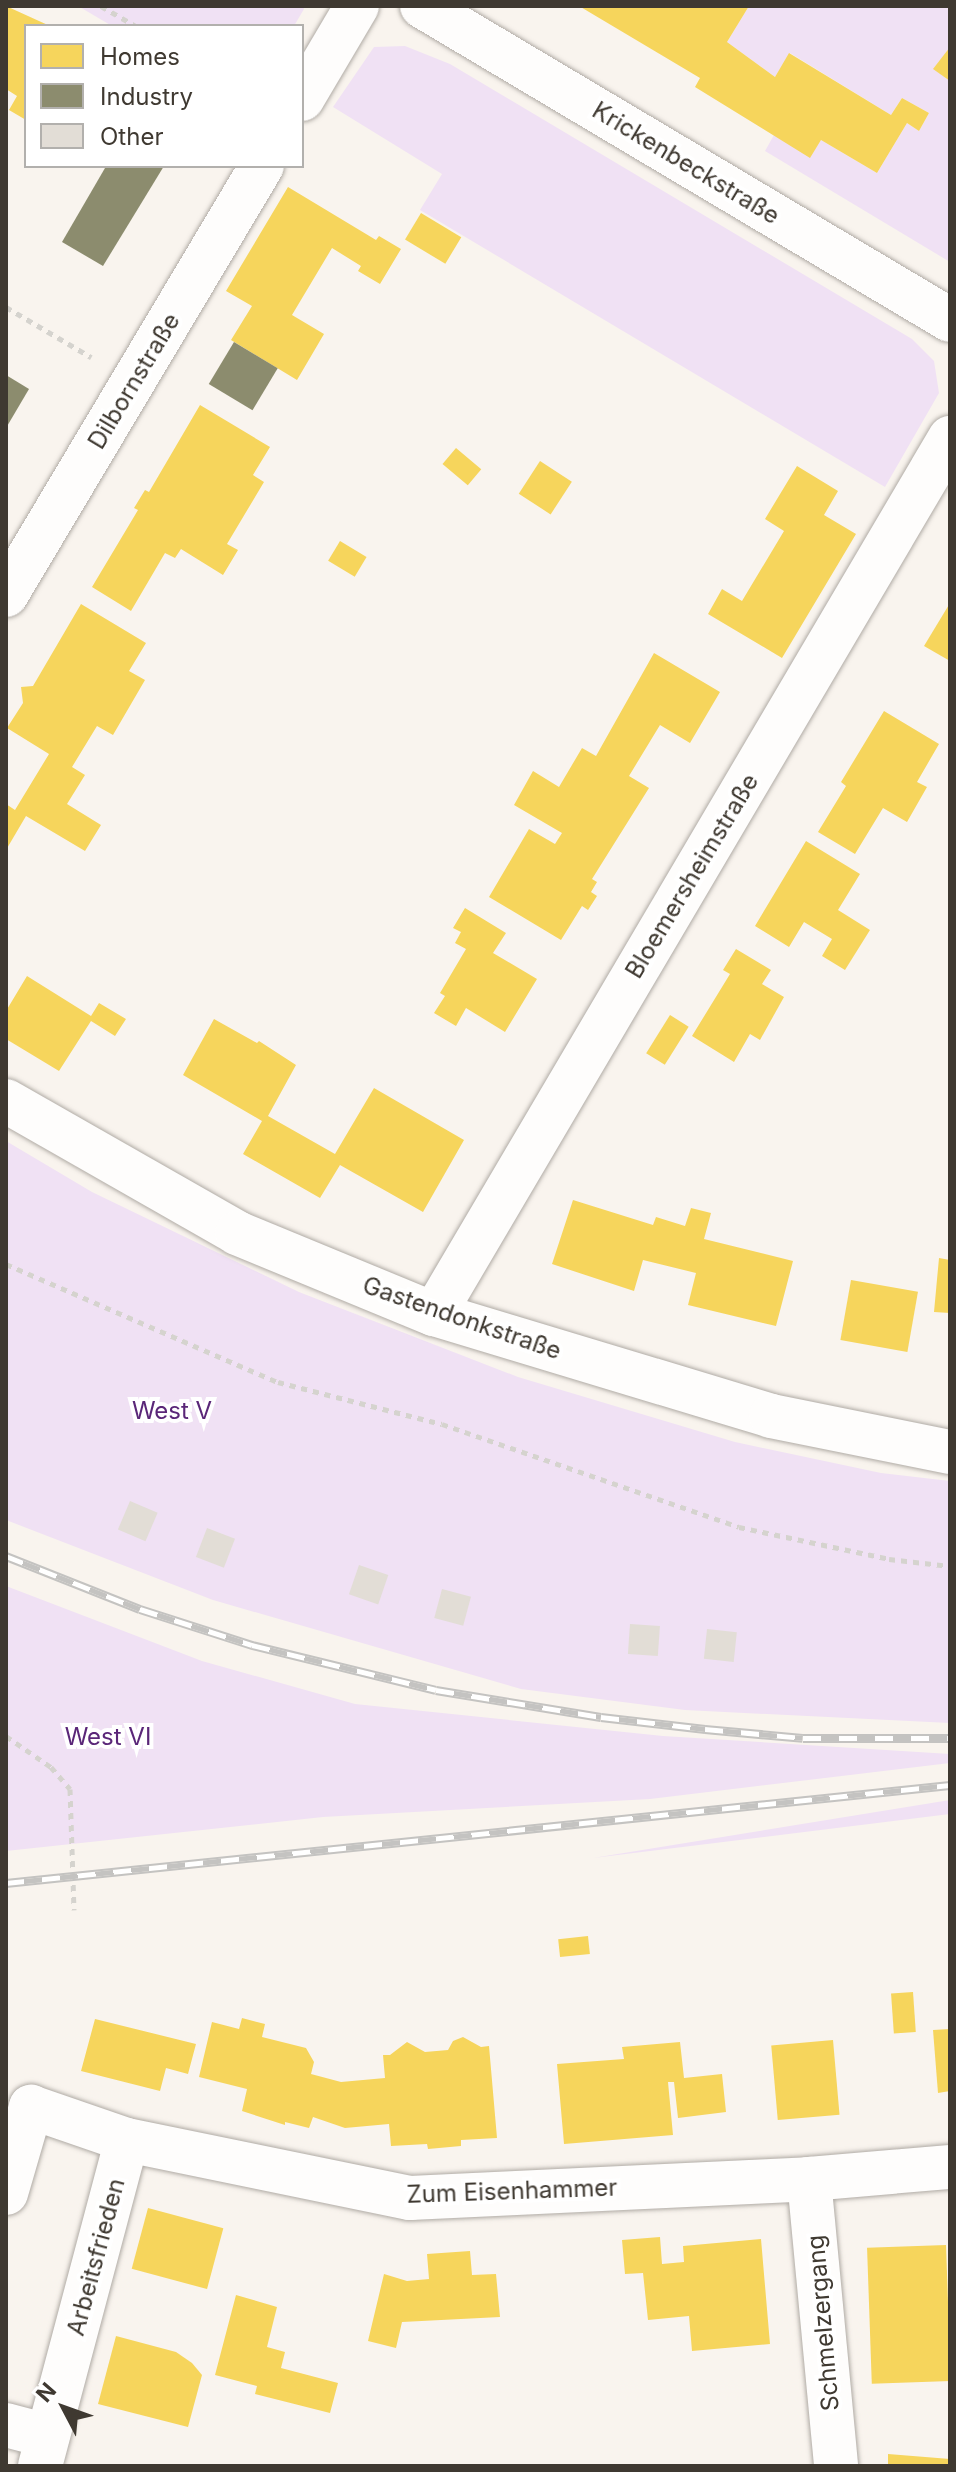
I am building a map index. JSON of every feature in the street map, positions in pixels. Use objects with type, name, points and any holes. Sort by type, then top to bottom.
[{"type":"street","points":[[304,96],[357,6]]},
{"type":"street","name":"Krickenbeckstraße","points":[[422,6],[950,320]]},
{"type":"street","name":"Dilbornstraße","points":[[6,595],[261,168]]},
{"type":"street","name":"Bloemersheimstraße","points":[[434,1314],[944,463]]},
{"type":"street","name":"Gastendonkstraße","points":[[6,1101],[237,1233],[434,1314],[771,1416],[950,1452]]},
{"type":"street","name":"Zum Eisenhammer","points":[[6,2193],[31,2107],[127,2140],[410,2198],[809,2179],[950,2167]]},
{"type":"street","name":"Arbeitsfrieden","points":[[44,2451],[127,2140]]},
{"type":"street","name":"Schmelzergang","points":[[809,2179],[836,2466]]},
{"type":"street","points":[[6,2425],[44,2451]]},
{"type":"path","points":[[101,6],[132,24]]},
{"type":"path","points":[[6,307],[99,362]]},
{"type":"path","points":[[6,1264],[278,1382],[442,1424],[739,1527],[889,1559],[950,1566]]},
{"type":"path","points":[[6,1736],[51,1767],[70,1789],[74,1910]]},
{"type":"green space","points":[[78,6],[303,6],[304,9],[295,24],[109,24]]},
{"type":"green space","points":[[749,6],[950,6],[950,47],[934,69],[950,81],[950,262],[765,151],[774,135],[810,157],[821,140],[877,173],[907,123],[919,131],[929,113],[902,98],[891,115],[790,53],[775,77],[727,42]]},
{"type":"green space","points":[[405,46],[450,64],[912,339],[934,361],[939,393],[885,487],[420,210],[442,174],[333,107],[374,47]]},
{"type":"green space","name":"West V","points":[[6,1141],[92,1192],[299,1292],[518,1377],[735,1442],[881,1473],[950,1481],[950,1723],[685,1710],[521,1689],[213,1600],[6,1520]]},
{"type":"green space","name":"West VI","points":[[6,1586],[202,1661],[355,1704],[663,1736],[950,1754],[950,1763],[650,1799],[323,1817],[6,1851]]},
{"type":"green space","points":[[950,1800],[950,1814],[593,1858]]},
{"type":"building: Homes","points":[[6,6],[46,24],[24,24],[24,119],[9,110],[17,96],[6,89]]},
{"type":"building: Homes","points":[[579,6],[749,6],[727,42],[775,77],[789,53],[891,115],[902,98],[929,113],[919,131],[907,123],[877,173],[821,140],[810,158],[695,87],[700,78]]},
{"type":"building: Homes","points":[[950,47],[950,81],[933,69]]},
{"type":"building: Homes","points":[[288,187],[376,240],[379,236],[401,249],[380,284],[358,271],[361,266],[332,248],[292,315],[324,334],[297,380],[231,340],[252,306],[226,291]]},
{"type":"building: Homes","points":[[421,213],[461,237],[445,264],[405,240]]},
{"type":"building: Homes","points":[[200,405],[270,447],[253,475],[264,482],[227,544],[238,550],[223,575],[181,549],[175,558],[165,553],[131,611],[92,587],[138,510],[134,508],[145,490],[149,492]]},
{"type":"building: Homes","points":[[456,448],[481,469],[468,485],[443,464]]},
{"type":"building: Homes","points":[[540,461],[572,482],[551,514],[519,494]]},
{"type":"building: Homes","points":[[797,466],[838,491],[824,515],[856,534],[782,658],[708,614],[722,589],[742,601],[784,531],[765,519]]},
{"type":"building: Homes","points":[[340,541],[367,557],[355,577],[328,561]]},
{"type":"building: Homes","points":[[950,603],[950,661],[924,646]]},
{"type":"building: Homes","points":[[81,604],[146,643],[129,671],[145,680],[113,735],[97,726],[72,767],[85,775],[67,804],[101,825],[85,851],[26,816],[6,850],[6,804],[15,810],[49,754],[7,728],[23,703],[21,687],[33,686]]},
{"type":"building: Homes","points":[[654,653],[720,692],[690,743],[660,725],[629,776],[649,788],[592,879],[597,882],[591,892],[597,896],[588,910],[582,906],[561,940],[489,897],[529,829],[555,844],[562,833],[514,805],[533,771],[559,787],[582,748],[596,756]]},
{"type":"building: Homes","points":[[884,711],[939,744],[917,782],[927,787],[907,822],[883,808],[855,854],[818,832],[846,786],[841,782]]},
{"type":"building: Homes","points":[[806,841],[860,874],[838,910],[870,930],[845,970],[822,956],[832,939],[804,922],[789,947],[755,926]]},
{"type":"building: Homes","points":[[465,908],[506,933],[493,953],[537,979],[505,1032],[466,1008],[456,1026],[434,1013],[445,996],[440,993],[466,949],[455,943],[461,932],[453,928]]},
{"type":"building: Homes","points":[[736,949],[771,970],[762,984],[784,997],[760,1040],[750,1034],[734,1062],[692,1036],[730,974],[723,970]]},
{"type":"building: Homes","points":[[27,976],[91,1016],[99,1003],[126,1019],[115,1036],[91,1021],[59,1071],[6,1039],[6,1011]]},
{"type":"building: Homes","points":[[670,1015],[689,1027],[665,1065],[646,1053]]},
{"type":"building: Homes","points":[[214,1019],[257,1043],[259,1041],[296,1065],[268,1116],[335,1154],[374,1088],[464,1140],[423,1212],[340,1165],[320,1198],[243,1154],[262,1121],[183,1075]]},
{"type":"building: Homes","points":[[573,1200],[653,1225],[656,1217],[685,1226],[691,1208],[711,1213],[704,1239],[793,1261],[776,1326],[688,1305],[696,1273],[643,1260],[634,1291],[552,1264]]},
{"type":"building: Homes","points":[[939,1258],[950,1260],[950,1313],[934,1312]]},
{"type":"building: Homes","points":[[851,1280],[918,1292],[907,1352],[840,1340]]},
{"type":"building: Homes","points":[[588,1936],[590,1954],[560,1957],[558,1939]]},
{"type":"building: Homes","points":[[913,1992],[916,2032],[894,2033],[891,1994]]},
{"type":"building: Homes","points":[[242,2018],[265,2024],[262,2037],[306,2048],[314,2062],[311,2074],[341,2082],[385,2078],[383,2055],[390,2055],[407,2042],[425,2052],[448,2050],[453,2041],[463,2037],[481,2047],[489,2046],[497,2138],[461,2140],[461,2146],[428,2149],[427,2144],[391,2146],[389,2124],[345,2128],[313,2117],[309,2128],[285,2122],[285,2125],[242,2111],[247,2089],[199,2077],[212,2022],[239,2029]]},
{"type":"building: Homes","points":[[95,2019],[196,2044],[188,2074],[166,2068],[160,2091],[81,2071]]},
{"type":"building: Homes","points":[[950,2029],[950,2091],[938,2093],[933,2030]]},
{"type":"building: Homes","points":[[833,2040],[840,2115],[778,2120],[771,2045]]},
{"type":"building: Homes","points":[[680,2042],[684,2078],[722,2074],[726,2112],[678,2118],[674,2082],[668,2082],[673,2135],[564,2144],[557,2064],[624,2059],[622,2047]]},
{"type":"building: Homes","points":[[148,2208],[223,2228],[207,2289],[132,2269]]},
{"type":"building: Homes","points":[[660,2237],[662,2264],[684,2262],[683,2246],[761,2239],[770,2344],[692,2351],[689,2316],[648,2320],[643,2273],[625,2274],[622,2240]]},
{"type":"building: Homes","points":[[946,2245],[950,2381],[872,2384],[867,2248]]},
{"type":"building: Homes","points":[[470,2251],[472,2275],[496,2274],[500,2317],[402,2322],[396,2348],[368,2341],[384,2274],[407,2281],[429,2279],[427,2254]]},
{"type":"building: Homes","points":[[236,2295],[277,2307],[267,2347],[285,2352],[281,2368],[338,2383],[330,2413],[255,2394],[257,2386],[215,2375]]},
{"type":"building: Homes","points":[[116,2336],[176,2352],[202,2375],[188,2427],[98,2404]]},
{"type":"building: Homes","points":[[888,2454],[950,2459],[950,2466],[888,2466]]},
{"type":"building: Industry","points":[[105,168],[163,168],[103,266],[62,242]]},
{"type":"building: Industry","points":[[234,342],[278,368],[252,410],[209,384]]},
{"type":"building: Industry","points":[[6,375],[29,389],[6,428]]},
{"type":"building: Other","points":[[130,1501],[158,1513],[146,1541],[118,1530]]},
{"type":"building: Other","points":[[207,1528],[235,1539],[224,1568],[196,1557]]},
{"type":"building: Other","points":[[359,1565],[388,1575],[378,1604],[349,1594]]},
{"type":"building: Other","points":[[442,1589],[471,1597],[463,1626],[434,1618]]},
{"type":"building: Other","points":[[630,1624],[660,1626],[658,1656],[628,1654]]},
{"type":"building: Other","points":[[707,1629],[737,1632],[734,1662],[704,1659]]},
{"type":"railway","points":[[6,1556],[140,1609],[252,1645],[436,1690],[601,1717],[705,1729],[803,1738],[950,1738]]},
{"type":"railway","points":[[6,1883],[950,1785]]}]
